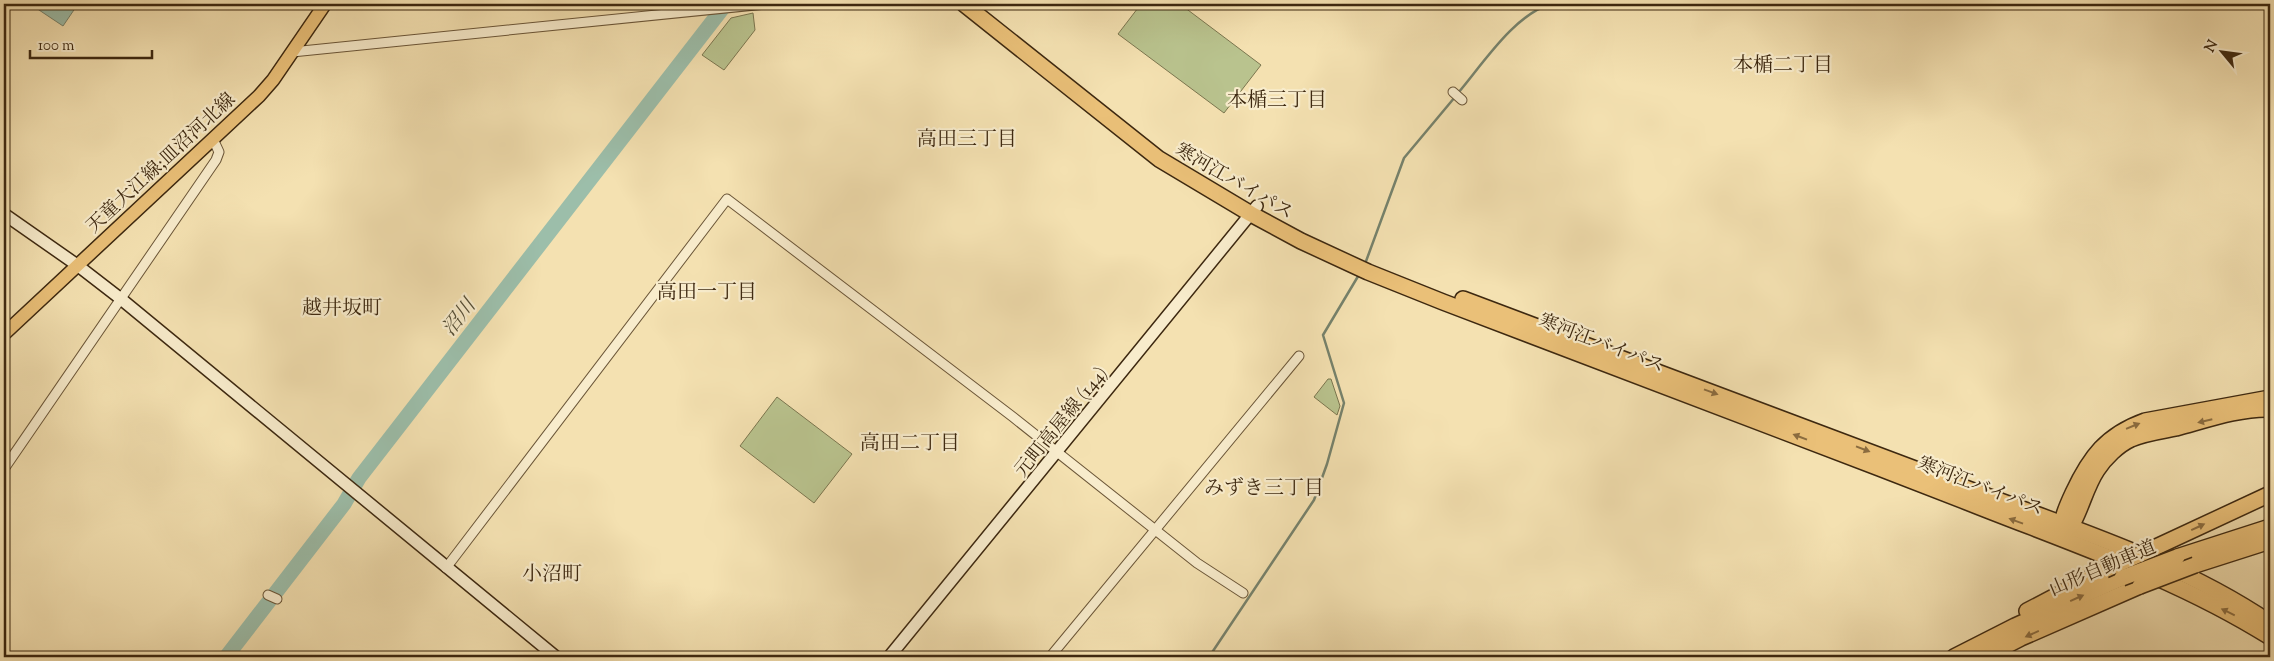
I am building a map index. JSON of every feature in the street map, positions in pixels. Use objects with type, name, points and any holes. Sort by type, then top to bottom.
[{"type":"highway","name":"寒河江バイパス","points":[[964,4],[1159,159],[1254,210],[1364,265],[1676,392],[2065,530],[2190,578],[2270,623]]},
{"type":"highway","name":"寒河江バイパス","points":[[978,4],[1072,82],[1163,151],[1254,210]]},
{"type":"highway","points":[[2065,530],[2086,466],[2098,450],[2128,427],[2178,414],[2270,398]]},
{"type":"highway","points":[[2065,530],[2093,476],[2115,449],[2131,439],[2233,414],[2257,409],[2270,409]]},
{"type":"highway","points":[[2233,414],[2258,414],[2270,417]]},
{"type":"highway","points":[[1953,657],[2019,615],[2105,570],[2270,494]]},
{"type":"highway","name":"山形自動車道","points":[[1953,657],[2015,626],[2122,578],[2177,557],[2270,527]]},
{"type":"highway","name":"寒河江バイパス","points":[[2065,530],[2244,620],[2270,637]]},
{"type":"highway","name":"山形自動車道","points":[[1984,657],[2021,638],[2140,586],[2195,565],[2270,541]]},
{"type":"main road","name":"天童大江線;皿沼河北線","points":[[4,334],[259,96],[326,4]]},
{"type":"street","points":[[292,52],[766,4]]},
{"type":"street","points":[[1453,92],[1462,100]]},
{"type":"street","points":[[4,469],[216,160],[219,152],[213,139]]},
{"type":"street","points":[[446,568],[726,199],[1057,452],[1197,563],[1243,593]]},
{"type":"street","name":"元町高屋線 (144)","points":[[889,657],[1254,210]]},
{"type":"street","points":[[4,214],[77,265],[121,299],[556,657]]},
{"type":"street","points":[[1050,657],[1299,356]]},
{"type":"green space","points":[[1141,4],[1180,4],[1261,65],[1224,113],[1118,34]]},
{"type":"green space","points":[[753,13],[755,30],[724,70],[702,55],[731,18]]},
{"type":"green space","points":[[1328,379],[1331,379],[1340,406],[1337,415],[1314,397]]},
{"type":"green space","points":[[777,397],[852,454],[814,503],[740,446]]},
{"type":"shaded area","points":[[30,4],[78,4],[63,26]]},
{"type":"waterway","name":"沼川","points":[[226,657],[344,504],[359,478],[726,4]]},
{"type":"waterway","points":[[1458,93],[1512,29],[1538,9],[1552,4]]},
{"type":"waterway","points":[[1365,264],[1404,158],[1455,97]]},
{"type":"waterway","points":[[1209,657],[1314,500],[1327,464],[1344,403],[1323,335],[1360,273]]},
{"type":"district","name":"本楯二丁目","points":[[1783,64]]},
{"type":"district","name":"本楯三丁目","points":[[1277,99]]},
{"type":"district","name":"高田三丁目","points":[[967,138]]},
{"type":"district","name":"高田一丁目","points":[[707,291]]},
{"type":"district","name":"越井坂町","points":[[342,307]]},
{"type":"district","name":"高田二丁目","points":[[910,442]]},
{"type":"district","name":"みずき三丁目","points":[[1264,487]]},
{"type":"district","name":"小沼町","points":[[552,573]]}]
